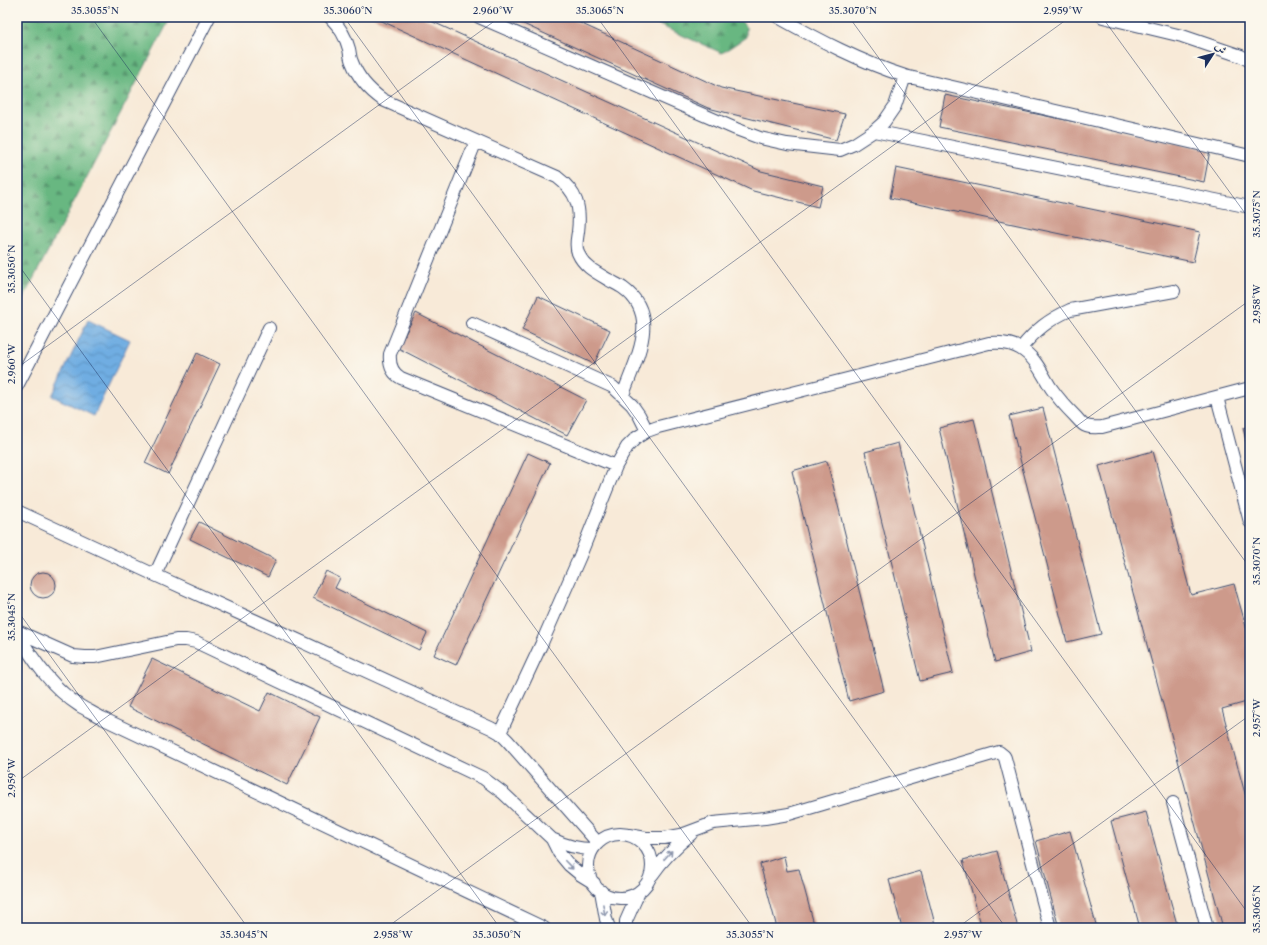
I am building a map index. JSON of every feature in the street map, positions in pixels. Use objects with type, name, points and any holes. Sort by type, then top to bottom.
[{"type":"lane","points":[[17,386],[209,17]]},
{"type":"lane","points":[[330,17],[344,35],[352,61],[364,83],[383,100],[556,177],[565,183],[572,191],[577,201],[579,213],[576,244],[580,256],[585,264],[592,270],[623,288],[631,295],[642,313],[644,334],[622,396]]},
{"type":"lane","points":[[479,17],[736,129],[760,138],[787,144],[840,150],[854,144],[874,131],[884,122],[895,106],[905,76]]},
{"type":"lane","points":[[778,17],[813,36],[884,69],[905,76],[1250,156]]},
{"type":"lane","points":[[1103,17],[1182,36],[1241,56],[1250,61]]},
{"type":"lane","points":[[874,131],[1250,207]]},
{"type":"lane","points":[[476,141],[390,354],[390,366],[397,376],[401,378],[616,466]]},
{"type":"lane","points":[[1021,348],[1044,324],[1056,316],[1070,310],[1174,291]]},
{"type":"lane","points":[[472,323],[613,387],[639,415],[647,431]]},
{"type":"lane","points":[[155,575],[269,328]]},
{"type":"lane","points":[[500,733],[580,556],[616,466],[627,447],[636,438],[647,431],[989,343],[999,342],[1021,348],[1030,356],[1068,409],[1085,426],[1094,428],[1250,388]]},
{"type":"lane","points":[[1217,397],[1250,522]]},
{"type":"lane","points":[[17,511],[500,733],[596,846]]},
{"type":"lane","points":[[17,632],[73,656],[85,658],[176,640],[196,642],[483,778],[503,792],[552,839],[559,853],[568,865],[581,876],[614,897],[627,897],[642,889],[650,879],[652,861],[649,852],[637,839],[629,835]]},
{"type":"lane","points":[[17,632],[38,666],[59,689],[79,705],[102,718],[544,928]]},
{"type":"lane","points":[[609,928],[598,887],[590,875],[588,866],[590,857],[596,846],[607,837],[618,834],[646,838],[664,838],[681,835],[713,823],[789,814],[999,752],[1005,758],[1050,928]]},
{"type":"lane","points":[[1172,803],[1207,928]]},
{"type":"lane","points":[[626,928],[626,921],[642,889],[659,864],[677,845],[697,829]]},
{"type":"lane","points":[[552,839],[572,847],[583,849],[596,846]]},
{"type":"green space","points":[[17,17],[171,17],[17,310]]},
{"type":"green space","points":[[641,17],[736,17],[746,26],[746,37],[722,53]]},
{"type":"water","points":[[88,320],[130,340],[94,416],[52,396]]},
{"type":"building","points":[[373,17],[422,17],[761,171],[823,186],[818,207],[753,191]]},
{"type":"building","points":[[508,17],[567,17],[721,88],[845,114],[836,140],[708,108]]},
{"type":"building","points":[[945,95],[1210,150],[1204,182],[939,127]]},
{"type":"building","points":[[896,168],[1200,232],[1193,262],[890,198]]},
{"type":"building","points":[[538,296],[610,330],[594,364],[522,330]]},
{"type":"building","points":[[416,313],[586,400],[567,435],[398,348]]},
{"type":"building","points":[[197,353],[220,364],[168,474],[145,463]]},
{"type":"building","points":[[1043,408],[1101,634],[1067,642],[1009,416]]},
{"type":"building","points":[[974,419],[1031,652],[995,662],[939,428]]},
{"type":"building","points":[[1250,426],[1250,454],[1249,454],[1243,428]]},
{"type":"building","points":[[898,443],[953,673],[920,681],[865,452]]},
{"type":"building","points":[[1153,451],[1191,595],[1234,584],[1250,641],[1250,701],[1222,709],[1250,812],[1250,928],[1223,928],[1099,466]]},
{"type":"building","points":[[528,453],[550,463],[456,665],[434,655]]},
{"type":"building","points":[[827,461],[884,691],[849,701],[792,471]]},
{"type":"building","points":[[199,522],[276,560],[268,577],[190,539]]},
{"type":"building","points":[[326,571],[340,578],[335,588],[427,633],[419,650],[313,598]]},
{"type":"building","points":[[43,572],[52,576],[56,585],[52,594],[43,598],[34,594],[30,585],[34,576]]},
{"type":"building","points":[[152,659],[260,711],[269,692],[320,717],[287,785],[128,707]]},
{"type":"building","points":[[1146,812],[1178,928],[1140,928],[1111,821]]},
{"type":"building","points":[[1070,831],[1097,928],[1059,928],[1036,841]]},
{"type":"building","points":[[997,851],[1018,928],[982,928],[963,860]]},
{"type":"building","points":[[784,856],[787,871],[799,869],[815,928],[777,928],[760,864]]},
{"type":"building","points":[[921,871],[936,928],[902,928],[889,880]]}]
